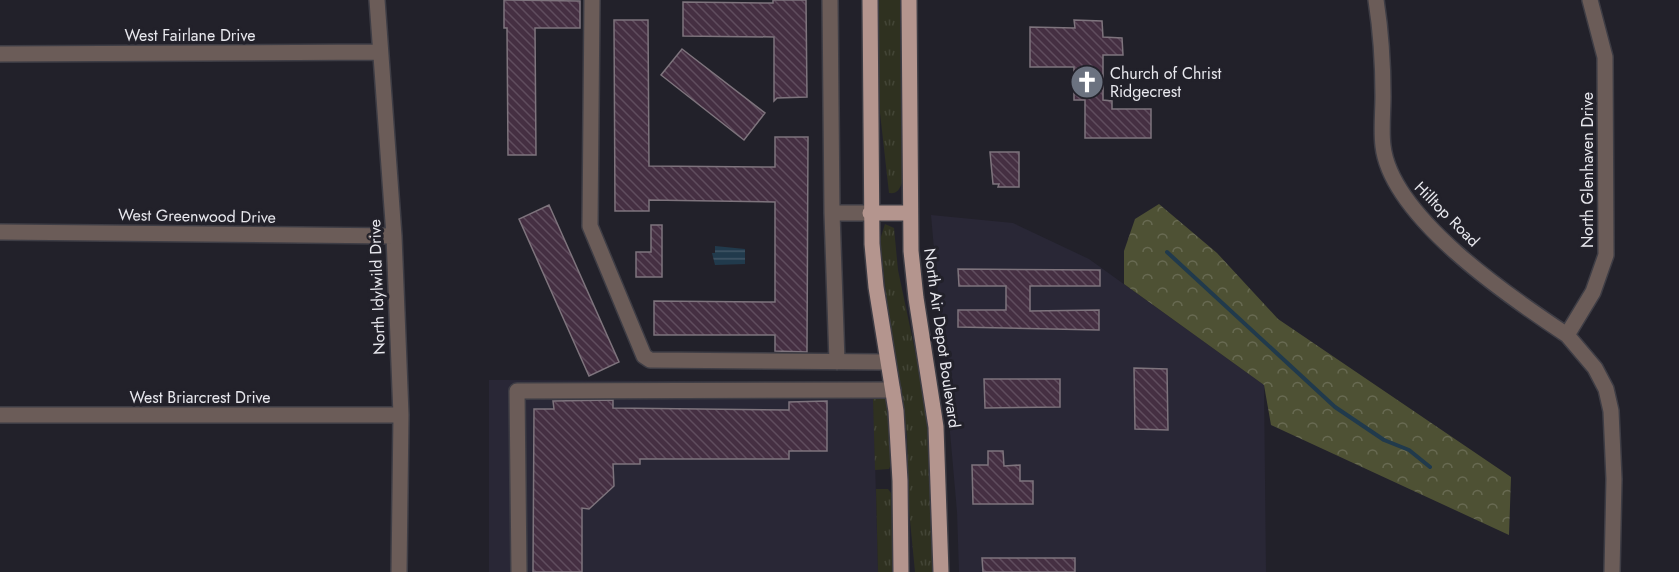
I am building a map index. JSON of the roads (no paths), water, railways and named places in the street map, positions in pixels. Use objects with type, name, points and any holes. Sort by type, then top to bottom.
[{"type":"main road","points":[[870,0],[870,213],[876,287],[893,390],[900,481],[901,572]]},
{"type":"main road","name":"North Air Depot Boulevard","points":[[909,0],[909,213],[916,298],[936,427],[941,572]]},
{"type":"main road","points":[[870,213],[909,213]]},
{"type":"street","name":"North Idylwild Drive","points":[[377,0],[394,236],[401,415],[399,572]]},
{"type":"street","points":[[592,0],[590,226],[644,356],[650,360],[887,362]]},
{"type":"street","points":[[830,0],[832,213],[837,362]]},
{"type":"street","name":"Hilltop Road","points":[[1376,0],[1383,63],[1383,148],[1395,186],[1419,216],[1466,260],[1524,306],[1567,335]]},
{"type":"street","name":"North Glenhaven Drive","points":[[1567,335],[1593,291],[1606,255],[1605,57],[1590,0]]},
{"type":"street","name":"West Fairlane Drive","points":[[0,54],[380,52]]},
{"type":"street","points":[[832,213],[870,213]]},
{"type":"street","name":"West Greenwood Drive","points":[[0,232],[394,236]]},
{"type":"street","points":[[1567,335],[1596,368],[1606,389],[1611,411],[1614,479],[1612,572]]},
{"type":"street","points":[[519,572],[517,391],[893,390]]},
{"type":"street","name":"West Briarcrest Drive","points":[[0,415],[401,415]]},
{"type":"water","points":[[715,246],[745,249],[745,264],[715,265],[712,253],[715,253]]},
{"type":"waterway","points":[[1167,252],[1335,407],[1384,440],[1409,450],[1430,467]]},
{"type":"place","name":"Church of Christ Ridgecrest","points":[[1087,82]]}]
